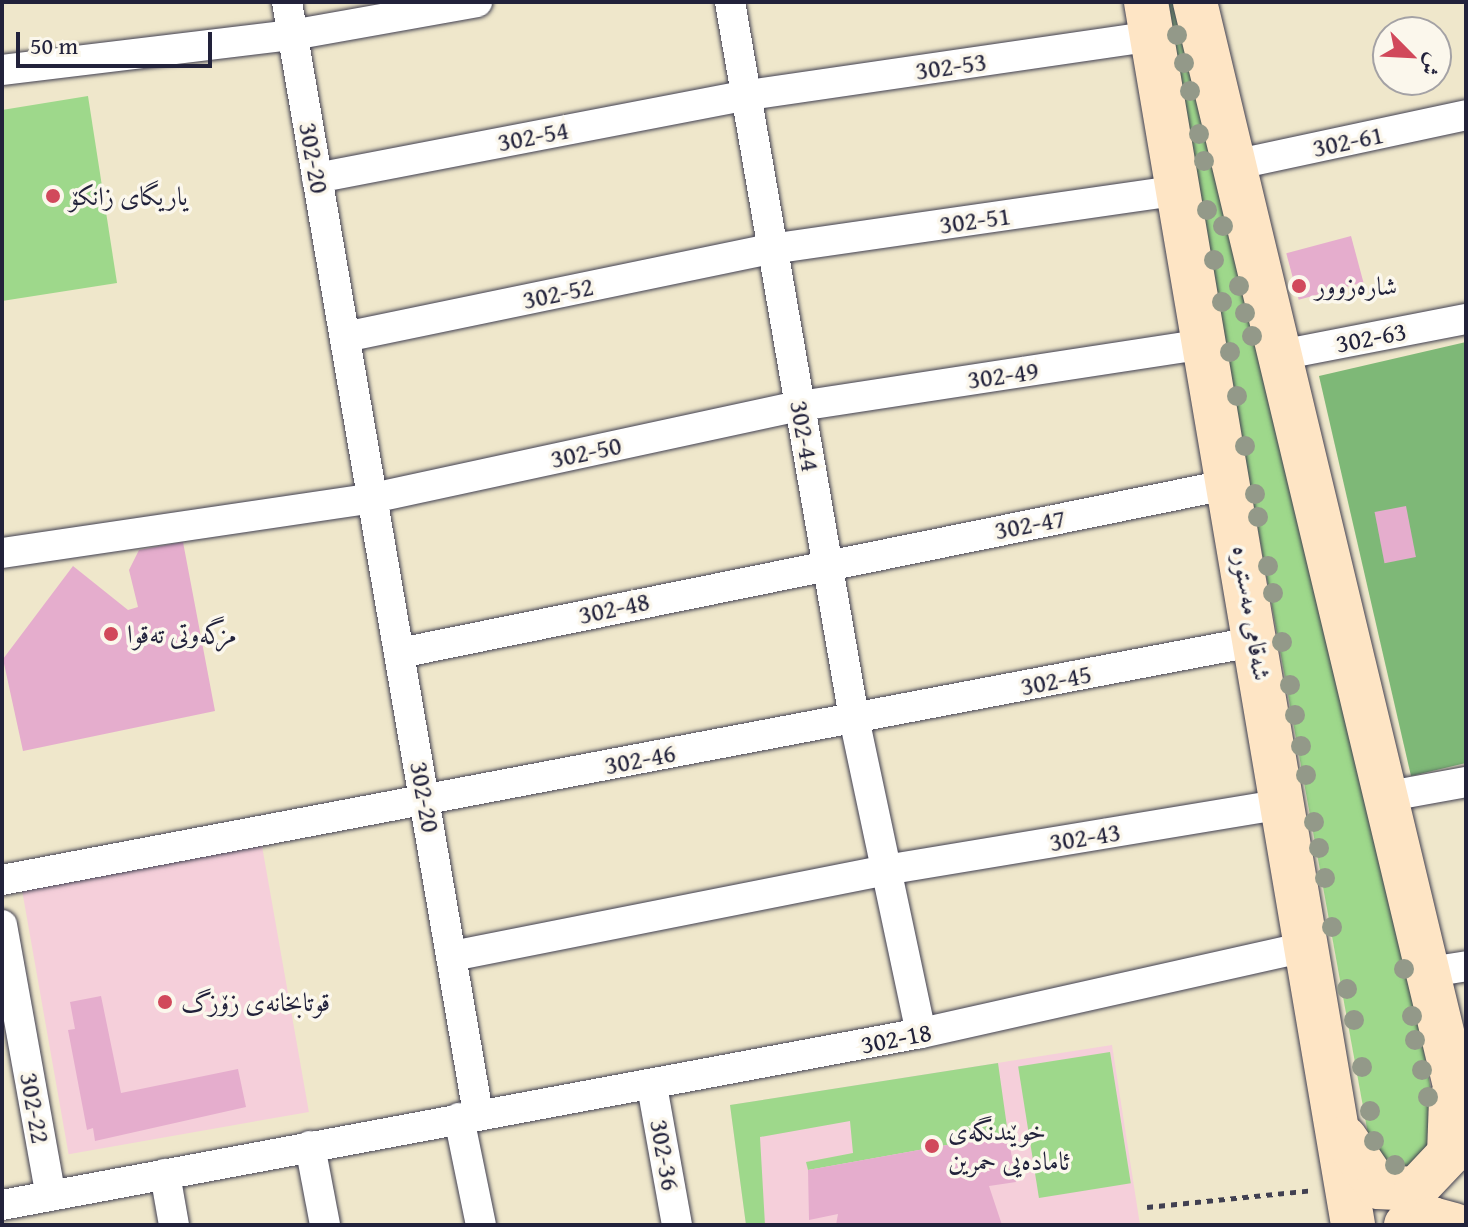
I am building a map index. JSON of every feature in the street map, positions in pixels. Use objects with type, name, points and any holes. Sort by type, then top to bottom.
[{"type":"main road","points":[[1195,2],[1229,166],[1275,356],[1389,796],[1448,969],[1452,1069],[1449,1154],[1416,1189],[1378,1187],[1340,1129]]},
{"type":"main road","name":"شەقامی مەستورە","points":[[1149,19],[1310,946],[1353,1225]]},
{"type":"main road","points":[[1452,1069],[1466,1132]]},
{"type":"main road","points":[[1406,1225],[1432,1219],[1454,1225]]},
{"type":"street","name":"302-20","points":[[287,2],[452,956],[481,1225]]},
{"type":"street","points":[[2,70],[292,35],[477,2]]},
{"type":"street","name":"302-44","points":[[730,2],[749,95],[771,249],[854,718],[921,1033]]},
{"type":"street","name":"302-53","points":[[749,95],[1149,19]]},
{"type":"street","name":"302-54","points":[[317,178],[749,95]]},
{"type":"street","name":"302-61","points":[[1229,166],[1466,115]]},
{"type":"street","name":"302-51","points":[[771,249],[1179,190]]},
{"type":"street","name":"302-52","points":[[345,337],[771,249]]},
{"type":"street","name":"302-63","points":[[1275,356],[1466,319]]},
{"type":"street","name":"302-49","points":[[800,406],[1207,344]]},
{"type":"street","name":"302-50","points":[[2,553],[373,498],[800,406]]},
{"type":"street","name":"302-47","points":[[828,562],[1231,484]]},
{"type":"street","name":"302-48","points":[[400,653],[828,562]]},
{"type":"street","name":"302-45","points":[[854,718],[1257,641]]},
{"type":"street","name":"302-46","points":[[2,880],[854,718]]},
{"type":"street","points":[[1389,796],[1466,782]]},
{"type":"street","name":"302-43","points":[[885,870],[1284,804]]},
{"type":"street","points":[[452,956],[885,870]]},
{"type":"street","name":"302-22","points":[[2,925],[12,1039],[51,1196]]},
{"type":"street","name":"302-18","points":[[469,1116],[652,1086],[921,1033],[1310,946]]},
{"type":"street","name":"302-36","points":[[652,1086],[677,1225]]},
{"type":"street","points":[[12,1211],[51,1196],[469,1116]]},
{"type":"street","points":[[310,1146],[325,1225]]},
{"type":"street","points":[[165,1174],[174,1225]]},
{"type":"path","points":[[1147,1207],[1322,1189]]},
{"type":"shaded area","name":"قوتابخانه‌ی زۆزگ","points":[[262,846],[309,1112],[69,1154],[22,888]]},
{"type":"shaded area","name":"خوێندنگەی ئامادەیی حمرین","points":[[1112,1045],[1140,1225],[746,1225],[730,1105]]},
{"type":"green space","points":[[1162,2],[1181,2],[1417,1014],[1436,1117],[1424,1167],[1388,1170],[1368,1134]]},
{"type":"green space","name":"یاریگای زانکۆ","points":[[88,96],[117,283],[2,301],[2,110]]},
{"type":"green space","points":[[1466,342],[1466,763],[1411,776],[1319,376]]},
{"type":"green space","points":[[1110,1052],[1131,1183],[1039,1198],[1018,1067]]},
{"type":"green space","points":[[998,1063],[1008,1134],[808,1170],[806,1162],[853,1153],[850,1121],[760,1137],[765,1225],[746,1225],[730,1105]]},
{"type":"building","points":[[1351,236],[1363,282],[1299,300],[1286,253]]},
{"type":"building","points":[[1406,506],[1416,557],[1385,563],[1375,512]]},
{"type":"building","name":"مزگه‌وتی ته‌قوا","points":[[183,542],[215,711],[23,751],[3,659],[73,566],[128,610],[138,607],[129,570],[139,550]]},
{"type":"building","points":[[101,996],[121,1093],[238,1069],[246,1107],[95,1141],[93,1128],[87,1130],[68,1030],[75,1029],[70,1002]]},
{"type":"building","points":[[1008,1134],[1016,1182],[989,1186],[1002,1225],[836,1225],[838,1214],[809,1220],[808,1170]]},
{"type":"place","name":"یاریگای زانکۆ","points":[[53,196]]},
{"type":"place","name":"شارەزوور","points":[[1299,286]]},
{"type":"place","name":"مزگه‌وتی ته‌قوا","points":[[111,634]]},
{"type":"place","name":"قوتابخانه‌ی زۆزگ","points":[[165,1002]]},
{"type":"place","name":"خوێندنگەی ئامادەیی حمرین","points":[[932,1146]]}]
